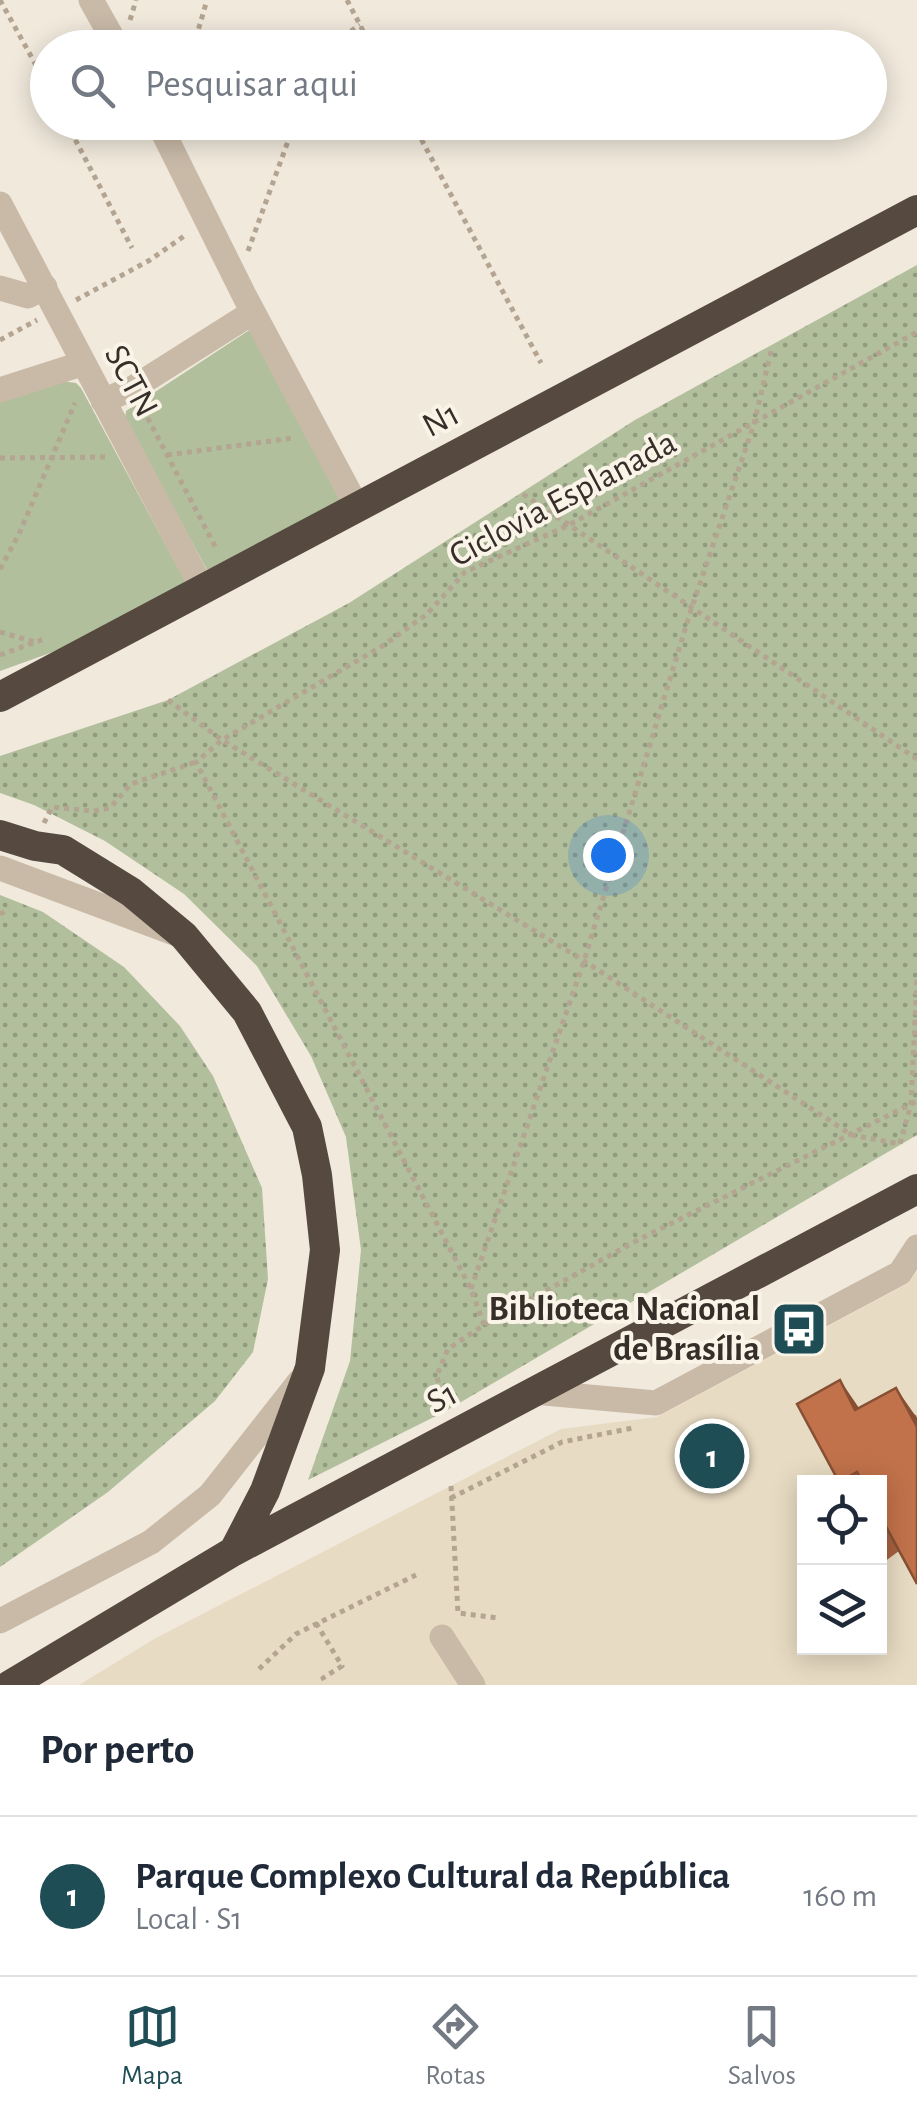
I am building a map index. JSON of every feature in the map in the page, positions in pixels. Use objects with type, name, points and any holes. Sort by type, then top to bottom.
[{"type":"highway","name":"N1","points":[[0,697],[917,210]]},
{"type":"highway","points":[[0,835],[62,850],[131,892],[184,936],[247,1012],[307,1127],[318,1175],[326,1250],[310,1368],[265,1491],[234,1551]]},
{"type":"highway","name":"S1","points":[[12,1676],[234,1551],[917,1189]]},
{"type":"lane","points":[[91,0],[108,30]]},
{"type":"lane","points":[[167,140],[357,507]]},
{"type":"lane","name":"SCTN","points":[[0,204],[45,287],[89,384],[198,580],[199,591]]},
{"type":"lane","points":[[0,288],[28,296],[45,287]]},
{"type":"lane","points":[[0,390],[89,384],[133,388],[253,312]]},
{"type":"lane","points":[[0,868],[184,936]]},
{"type":"lane","points":[[534,1392],[656,1403],[900,1273],[917,1246]]},
{"type":"lane","points":[[0,1621],[151,1542],[210,1495],[310,1368]]},
{"type":"lane","points":[[442,1637],[473,1685]]},
{"type":"path","points":[[0,0],[30,54]]},
{"type":"path","points":[[197,30],[206,0]]},
{"type":"path","points":[[347,0],[363,30]]},
{"type":"path","points":[[353,30],[360,25]]},
{"type":"path","points":[[75,140],[132,248]]},
{"type":"path","points":[[246,257],[288,140]]},
{"type":"path","points":[[422,140],[541,363]]},
{"type":"path","points":[[74,301],[150,260],[197,227]]},
{"type":"path","points":[[0,340],[40,319]]},
{"type":"path","name":"Ciclovia Esplanada","points":[[46,817],[52,807],[110,808],[131,784],[196,762],[222,740],[384,645],[427,614],[465,572],[569,525],[917,332]]},
{"type":"path","points":[[472,1289],[584,962],[691,610],[754,424],[772,347]]},
{"type":"path","points":[[0,569],[89,384]]},
{"type":"path","points":[[141,405],[217,550]]},
{"type":"path","points":[[167,454],[306,436]]},
{"type":"path","points":[[0,458],[118,457]]},
{"type":"path","points":[[523,494],[917,759]]},
{"type":"path","points":[[0,632],[36,642]]},
{"type":"path","points":[[168,700],[222,740],[584,962],[852,1135],[900,1144],[914,1103],[917,979]]},
{"type":"path","points":[[196,762],[472,1289],[484,1325]]},
{"type":"path","points":[[0,906],[10,909],[0,914]]},
{"type":"path","points":[[444,1440],[437,1375],[448,1349],[636,1241],[914,1103]]},
{"type":"path","points":[[451,1486],[458,1613],[498,1618]]},
{"type":"path","points":[[443,1562],[455,1559]]},
{"type":"path","points":[[259,1669],[296,1634],[416,1575]]},
{"type":"path","points":[[316,1623],[342,1666],[323,1678],[327,1684]]},
{"type":"green space","points":[[917,265],[917,1135],[444,1412],[308,1480],[350,1361],[361,1250],[346,1137],[311,1056],[257,966],[184,894],[105,841],[34,805],[0,793],[0,756],[168,700],[349,603],[635,420]]},
{"type":"green space","points":[[251,329],[343,506],[217,588],[125,419],[126,411]]},
{"type":"green space","points":[[62,381],[81,388],[189,588],[181,606],[0,671],[0,401]]},
{"type":"green space","points":[[0,895],[43,912],[124,967],[180,1026],[213,1076],[262,1188],[268,1279],[253,1352],[215,1401],[108,1492],[0,1567]]},
{"type":"shaded area","points":[[917,1272],[917,1685],[79,1685],[154,1639],[561,1429],[657,1417],[907,1284]]},
{"type":"building","points":[[840,1380],[855,1410],[896,1388],[917,1427],[917,1584],[887,1528],[887,1475],[835,1475],[797,1404]]},
{"type":"place","name":"Biblioteca Nacional de Brasília","points":[[799,1329]]},
{"type":"place","name":"Parque Complexo Cultural da República","points":[[712,1456]]}]
